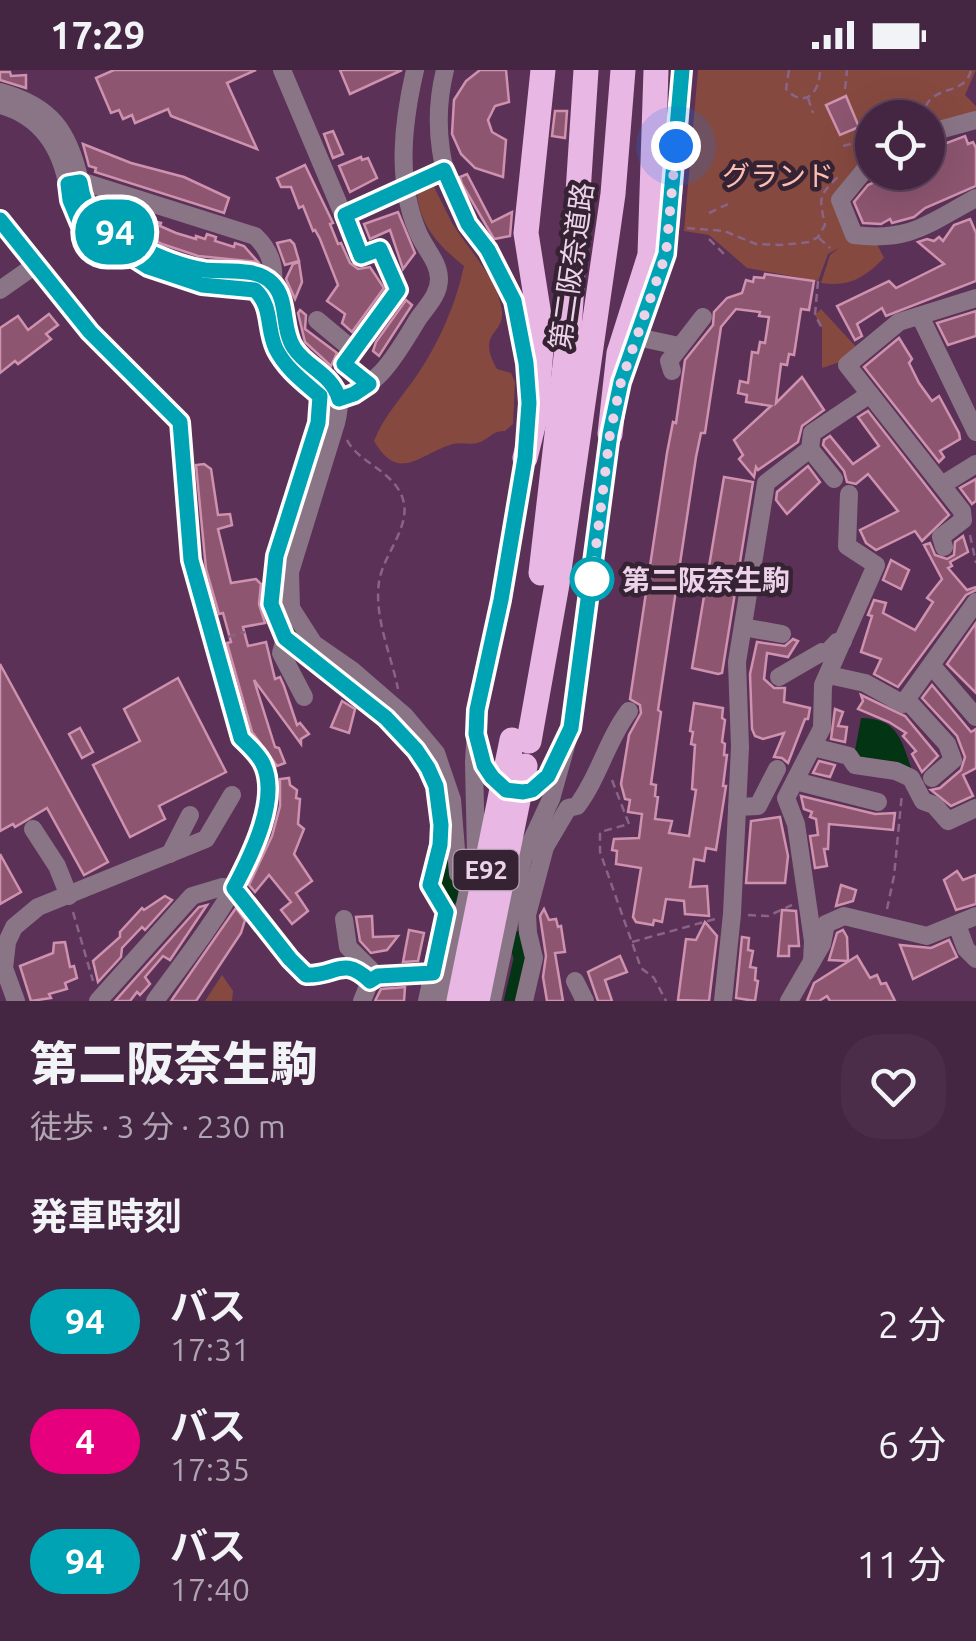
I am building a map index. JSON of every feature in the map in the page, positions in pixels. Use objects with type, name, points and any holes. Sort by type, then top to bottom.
[{"type":"highway","points":[[525,458],[536,414],[542,335],[526,233],[542,70]]},
{"type":"highway","name":"第二阪奈道路","points":[[477,1001],[521,741],[559,432],[586,70]]},
{"type":"highway","name":"第二阪奈道路","points":[[459,1001],[556,584],[613,194],[622,70]]},
{"type":"highway","points":[[610,434],[620,353],[650,255],[656,70]]},
{"type":"street","points":[[282,70],[361,256],[380,249],[398,290],[349,358]]},
{"type":"street","points":[[339,399],[369,384],[400,353],[439,290],[439,271],[418,233],[407,200],[403,169],[415,70]]},
{"type":"street","points":[[444,1001],[476,854],[477,710],[501,600],[525,458],[529,403],[514,301],[488,250],[436,174],[437,118],[445,70]]},
{"type":"street","points":[[492,1001],[523,859],[551,799],[571,728],[610,434],[621,382],[656,285],[668,238],[682,70]]},
{"type":"street","points":[[0,92],[37,106],[68,138],[74,183],[70,200],[80,224],[148,267],[202,285],[255,290],[265,300],[271,337],[278,352],[292,372],[320,396],[318,423],[272,580],[271,604],[285,638],[386,718],[416,750],[432,777],[441,825],[430,885],[446,912],[427,1001]]},
{"type":"street","points":[[0,105],[29,116],[49,134],[97,221],[154,255],[199,269],[252,274],[273,283]]},
{"type":"street","points":[[945,129],[976,120]]},
{"type":"street","points":[[345,215],[436,174]]},
{"type":"street","points":[[855,182],[840,200],[854,236],[901,237],[951,216],[976,198]]},
{"type":"street","points":[[74,183],[254,236],[267,247],[288,338],[300,356],[331,383],[339,399],[336,424],[290,572],[291,608],[314,644],[354,671],[405,716],[436,753],[448,781],[458,874]]},
{"type":"street","points":[[0,220],[90,332],[180,422],[191,560],[241,738],[262,760],[267,777],[259,836],[234,888],[155,1001]]},
{"type":"street","points":[[0,290],[34,266]]},
{"type":"street","points":[[944,547],[941,537],[962,520],[962,511],[848,363],[899,322],[976,298]]},
{"type":"street","points":[[920,316],[976,432]]},
{"type":"street","points":[[672,372],[669,362],[703,317]]},
{"type":"street","points":[[317,320],[369,384]]},
{"type":"street","points":[[638,337],[679,346]]},
{"type":"street","points":[[723,1001],[740,747],[735,682],[766,483],[810,449],[812,434],[870,394]]},
{"type":"street","points":[[810,449],[834,479]]},
{"type":"street","points":[[942,485],[976,464]]},
{"type":"street","points":[[812,960],[813,941],[796,824],[786,798],[822,728],[822,685],[876,565],[847,546],[849,494]]},
{"type":"street","points":[[829,675],[864,682],[903,704],[976,602]]},
{"type":"street","points":[[742,627],[782,634]]},
{"type":"street","points":[[285,638],[281,653],[304,697]]},
{"type":"street","points":[[779,677],[822,652],[826,654],[844,640]]},
{"type":"street","points":[[932,666],[976,717]]},
{"type":"street","points":[[813,747],[849,756],[855,766],[923,781],[953,760],[947,744],[908,700]]},
{"type":"street","points":[[524,1001],[534,958],[527,915],[545,847],[568,808],[578,806],[586,794],[629,711]]},
{"type":"street","points":[[476,734],[484,765],[492,777],[506,790],[523,792],[532,790],[548,776],[571,728]]},
{"type":"street","points":[[737,807],[758,806],[777,769]]},
{"type":"street","points":[[795,781],[878,802]]},
{"type":"street","points":[[923,781],[923,800],[934,805],[948,821],[976,808]]},
{"type":"street","points":[[14,1000],[4,968],[7,942],[14,927],[38,908],[206,840],[232,796]]},
{"type":"street","points":[[170,854],[190,815]]},
{"type":"street","points":[[33,830],[69,896]]},
{"type":"street","points":[[98,1001],[192,896],[209,888],[234,888]]},
{"type":"street","points":[[234,888],[301,972],[314,976],[350,967],[374,979],[433,973]]},
{"type":"street","points":[[789,1001],[822,944],[826,924],[844,916],[927,936],[964,922]]},
{"type":"street","points":[[344,919],[348,947],[374,979]]},
{"type":"street","points":[[935,924],[964,922]]},
{"type":"street","points":[[964,922],[966,950],[976,959]]},
{"type":"street","points":[[362,1001],[374,979]]},
{"type":"street","points":[[576,981],[585,1001]]},
{"type":"path","points":[[789,70],[786,89],[792,96],[807,97],[820,87],[820,70]]},
{"type":"path","points":[[845,89],[847,70]]},
{"type":"path","points":[[931,100],[963,84],[970,78],[970,70]]},
{"type":"path","points":[[807,97],[812,113]]},
{"type":"path","points":[[844,146],[851,144]]},
{"type":"path","points":[[680,227],[724,231],[756,244],[802,244],[818,237],[824,225],[822,192],[842,173]]},
{"type":"path","points":[[709,213],[728,204]]},
{"type":"path","points":[[818,237],[830,248]]},
{"type":"path","points":[[709,239],[725,255]]},
{"type":"path","points":[[818,282],[815,315],[822,328]]},
{"type":"path","points":[[336,424],[352,450],[368,459],[403,497],[405,511],[380,576],[378,609],[405,716]]},
{"type":"path","points":[[962,520],[968,525],[976,563]]},
{"type":"path","points":[[216,640],[246,632]]},
{"type":"path","points":[[604,757],[629,824],[600,832],[600,852],[641,968],[654,978],[666,1001]]},
{"type":"path","points":[[886,925],[902,790],[923,781]]},
{"type":"path","points":[[69,896],[98,1001]]},
{"type":"green space","name":"グランド","points":[[698,70],[976,70],[965,95],[976,106],[976,115],[945,123],[945,100],[855,100],[855,174],[832,203],[876,242],[884,258],[856,280],[821,283],[830,255],[839,248],[828,254],[818,281],[747,268],[709,235],[684,231]]},
{"type":"green space","points":[[434,187],[500,300],[501,320],[489,348],[497,369],[511,373],[515,382],[513,424],[481,442],[453,444],[401,463],[383,454],[374,441],[439,336],[464,266],[439,243],[422,216],[417,194]]},
{"type":"green space","points":[[821,309],[857,348],[840,362],[822,368],[822,328],[815,315]]},
{"type":"green space","points":[[222,975],[233,991],[232,1001],[205,1001]]},
{"type":"shaded area","points":[[861,718],[891,727],[902,742],[913,773],[854,756]]},
{"type":"building","points":[[114,70],[256,70],[227,83],[257,149],[171,116],[168,109],[135,123],[132,115],[123,119],[119,110],[111,113],[96,78]]},
{"type":"building","points":[[340,70],[402,70],[350,94]]},
{"type":"building","points":[[480,70],[506,70],[509,102],[495,106],[488,120],[492,132],[506,140],[503,177],[475,168],[461,154],[452,134],[454,100],[466,81]]},
{"type":"building","points":[[0,72],[26,75],[26,88],[0,80]]},
{"type":"building","points":[[846,96],[855,129],[840,135],[826,105]]},
{"type":"building","points":[[555,111],[567,111],[565,138],[552,136]]},
{"type":"building","points":[[333,131],[343,154],[333,158],[324,134]]},
{"type":"building","points":[[965,136],[968,144],[973,142],[976,186],[925,208],[914,217],[892,223],[890,219],[881,224],[863,223],[854,202],[864,190],[945,190],[945,144]]},
{"type":"building","points":[[83,144],[131,163],[184,177],[229,198],[224,213],[95,172],[96,168],[89,166]]},
{"type":"building","points":[[368,158],[377,178],[350,192],[339,166]]},
{"type":"building","points":[[305,165],[350,263],[358,269],[370,267],[384,288],[352,332],[342,323],[345,314],[327,301],[338,285],[320,239],[303,206],[299,208],[291,187],[281,187],[277,178]]},
{"type":"building","points":[[467,174],[492,222],[512,212],[510,236],[494,239],[462,184],[460,177]]},
{"type":"building","points":[[97,199],[154,217],[153,221],[176,233],[196,239],[205,239],[207,234],[216,237],[215,241],[244,246],[258,262],[198,256],[162,244],[117,219]]},
{"type":"building","points":[[398,212],[415,253],[403,269],[390,230],[370,239],[364,224]]},
{"type":"building","points":[[970,219],[976,233],[976,281],[886,316],[882,308],[857,324],[862,336],[855,340],[837,306],[889,281],[896,288],[944,264],[918,242],[939,237],[943,241],[954,225]]},
{"type":"building","points":[[290,240],[299,261],[285,265],[277,243]]},
{"type":"building","points":[[299,262],[302,282],[295,299],[286,279],[293,264]]},
{"type":"building","points":[[765,274],[814,281],[809,310],[801,309],[794,355],[789,354],[787,365],[781,364],[776,403],[802,377],[824,410],[802,426],[798,442],[758,470],[756,467],[754,477],[739,459],[743,455],[734,440],[771,406],[746,402],[747,395],[738,393],[740,381],[748,383],[752,352],[758,353],[760,342],[765,343],[769,317],[736,309],[721,327],[705,433],[701,433],[696,457],[658,710],[661,712],[651,784],[656,785],[658,797],[655,819],[672,821],[669,833],[689,836],[696,790],[692,789],[695,745],[691,744],[690,731],[694,703],[723,708],[726,786],[716,850],[706,848],[704,861],[694,859],[690,887],[707,886],[709,916],[685,914],[684,901],[666,899],[662,922],[636,922],[633,917],[641,868],[616,864],[617,851],[612,850],[614,839],[639,838],[642,814],[628,812],[630,800],[625,799],[621,784],[629,735],[641,713],[640,705],[630,699],[685,360],[713,325],[714,312],[727,298],[742,293],[746,280],[753,282],[754,277],[764,278]]},
{"type":"building","points":[[406,300],[412,305],[379,356],[373,351],[376,342]]},
{"type":"building","points":[[300,310],[306,315],[305,329],[337,353],[331,366],[305,342]]},
{"type":"building","points":[[976,311],[976,336],[948,345],[937,323]]},
{"type":"building","points":[[49,314],[58,325],[46,334],[51,339],[0,373],[0,328],[18,316],[28,330]]},
{"type":"building","points":[[899,338],[912,359],[909,363],[919,383],[932,401],[939,396],[959,433],[960,439],[940,451],[944,457],[939,462],[864,367]]},
{"type":"building","points":[[868,411],[949,515],[922,541],[915,531],[876,550],[866,543],[860,530],[898,511],[868,474],[856,484],[847,482],[844,471],[823,445],[830,436],[853,464],[879,446],[858,417]]},
{"type":"building","points":[[204,464],[211,469],[218,515],[230,514],[232,525],[218,529],[231,583],[256,579],[261,584],[259,604],[265,623],[243,627],[248,646],[266,642],[275,679],[280,677],[297,725],[300,723],[309,734],[301,739],[301,744],[254,680],[275,747],[285,763],[277,766],[252,732],[227,643],[231,642],[223,613],[219,614],[206,569],[196,465]]},
{"type":"building","points":[[808,466],[820,482],[787,514],[776,500],[777,492]]},
{"type":"building","points":[[724,477],[753,482],[722,673],[718,674],[692,668]]},
{"type":"building","points":[[976,479],[976,501],[972,504],[960,488]]},
{"type":"building","points":[[963,536],[968,552],[950,562],[952,566],[948,568],[967,590],[976,590],[966,595],[898,687],[874,674],[881,659],[861,652],[874,600],[886,603],[883,613],[915,630],[933,602],[927,598],[942,579],[924,545],[930,543],[935,555],[947,559],[954,555],[955,542]]},
{"type":"building","points":[[891,560],[909,570],[901,589],[883,580]]},
{"type":"building","points":[[976,623],[976,693],[947,664]]},
{"type":"building","points":[[793,639],[798,641],[788,657],[767,653],[764,679],[774,688],[785,688],[784,702],[810,708],[788,763],[774,757],[784,733],[763,739],[755,736],[752,729],[750,674],[757,642],[785,646]]},
{"type":"building","points":[[0,664],[108,862],[84,875],[47,808],[15,827],[13,824],[0,831]]},
{"type":"building","points":[[178,678],[226,772],[159,806],[165,819],[130,837],[93,765],[140,741],[124,709]]},
{"type":"building","points":[[932,685],[971,732],[976,729],[976,768],[963,775],[973,796],[951,806],[931,790],[940,788],[961,770],[965,757],[957,736],[922,698]]},
{"type":"building","points":[[861,695],[905,716],[938,756],[922,772],[912,754],[916,751],[903,736],[906,733],[858,709],[863,701]]},
{"type":"building","points":[[342,701],[355,709],[349,733],[331,727]]},
{"type":"building","points":[[835,709],[843,712],[838,726],[847,727],[845,742],[831,739]]},
{"type":"building","points":[[80,728],[93,752],[82,758],[69,734]]},
{"type":"building","points":[[819,761],[835,765],[830,777],[813,773]]},
{"type":"building","points":[[289,778],[290,785],[297,790],[296,798],[300,799],[298,824],[304,829],[294,854],[312,881],[296,893],[308,911],[292,924],[281,910],[291,902],[269,875],[255,892],[249,885],[272,836],[280,806],[280,779]]},
{"type":"building","points":[[801,796],[875,814],[895,813],[893,830],[829,824],[828,849],[824,849],[827,866],[815,868],[810,836],[818,835],[816,819],[804,809]]},
{"type":"building","points":[[780,817],[788,856],[785,883],[746,883],[751,821]]},
{"type":"building","points":[[0,854],[21,892],[0,904]]},
{"type":"building","points":[[957,871],[963,880],[976,875],[976,904],[956,910],[944,880]]},
{"type":"building","points":[[841,885],[856,890],[853,901],[836,906]]},
{"type":"building","points":[[165,896],[172,900],[122,948],[121,957],[98,982],[93,961],[120,937],[120,932],[142,908]]},
{"type":"building","points":[[207,905],[170,960],[163,956],[145,977],[150,984],[140,995],[137,992],[130,1001],[115,1001],[199,907]]},
{"type":"building","points":[[236,908],[245,920],[241,933],[196,1001],[171,1001]]},
{"type":"building","points":[[544,909],[549,920],[556,919],[558,927],[561,926],[565,952],[555,953],[563,1001],[547,1001],[540,916]]},
{"type":"building","points":[[782,910],[796,911],[799,946],[789,946],[789,956],[778,956]]},
{"type":"building","points":[[372,916],[373,937],[398,936],[387,950],[371,953],[360,941],[356,917]]},
{"type":"building","points":[[705,922],[717,936],[709,1001],[678,1000],[686,939],[696,940]]},
{"type":"building","points":[[409,930],[424,933],[418,961],[403,962]]},
{"type":"building","points":[[843,930],[848,961],[829,960],[837,933]]},
{"type":"building","points":[[742,937],[749,938],[748,950],[753,951],[750,967],[756,968],[758,981],[755,1001],[736,998]]},
{"type":"building","points":[[949,940],[957,957],[913,979],[900,945],[931,948]]},
{"type":"building","points":[[65,942],[70,967],[74,966],[77,978],[65,983],[67,989],[49,994],[51,998],[31,1001],[20,966],[53,953],[54,943]]},
{"type":"building","points":[[620,956],[627,972],[605,980],[612,1001],[598,1001],[588,972]]},
{"type":"building","points":[[857,956],[870,978],[877,975],[881,984],[886,983],[895,1001],[830,1001],[827,996],[807,1001],[814,983]]},
{"type":"building","points":[[405,987],[404,1001],[375,1001],[381,989]]},
{"type":"waterway","points":[[311,476],[282,568],[280,604],[292,630],[322,658]]},
{"type":"waterway","points":[[444,852],[442,880],[448,895]]},
{"type":"waterway","points":[[515,1001],[525,958],[520,942]]},
{"type":"bus line","name":"94","points":[[0,220],[90,332],[180,422],[191,560],[241,738],[262,760],[267,777],[259,836],[234,888],[306,975],[340,967],[358,970],[370,981],[378,976],[433,973],[446,912],[430,885],[440,845],[436,786],[416,750],[386,718],[285,638],[271,604],[276,556],[318,423],[320,396],[292,372],[278,352],[271,337],[265,300],[255,290],[202,285],[148,267],[80,224],[68,184],[80,182],[89,211],[97,221],[154,255],[199,269],[252,274],[273,283],[280,295],[288,338],[300,356],[331,383],[339,399],[369,384],[344,364],[398,290],[380,249],[361,256],[345,215],[444,170],[468,224],[488,250],[514,301],[526,363],[529,403],[525,458],[477,710],[476,734],[484,765],[492,777],[506,790],[523,792],[532,790],[548,776],[571,728],[610,434],[621,382],[666,254],[682,70]]},
{"type":"place","name":"第二阪奈生駒","points":[[592,579]]},
{"type":"route","points":[[592,579],[610,434],[621,382],[666,254],[676,146]]}]
